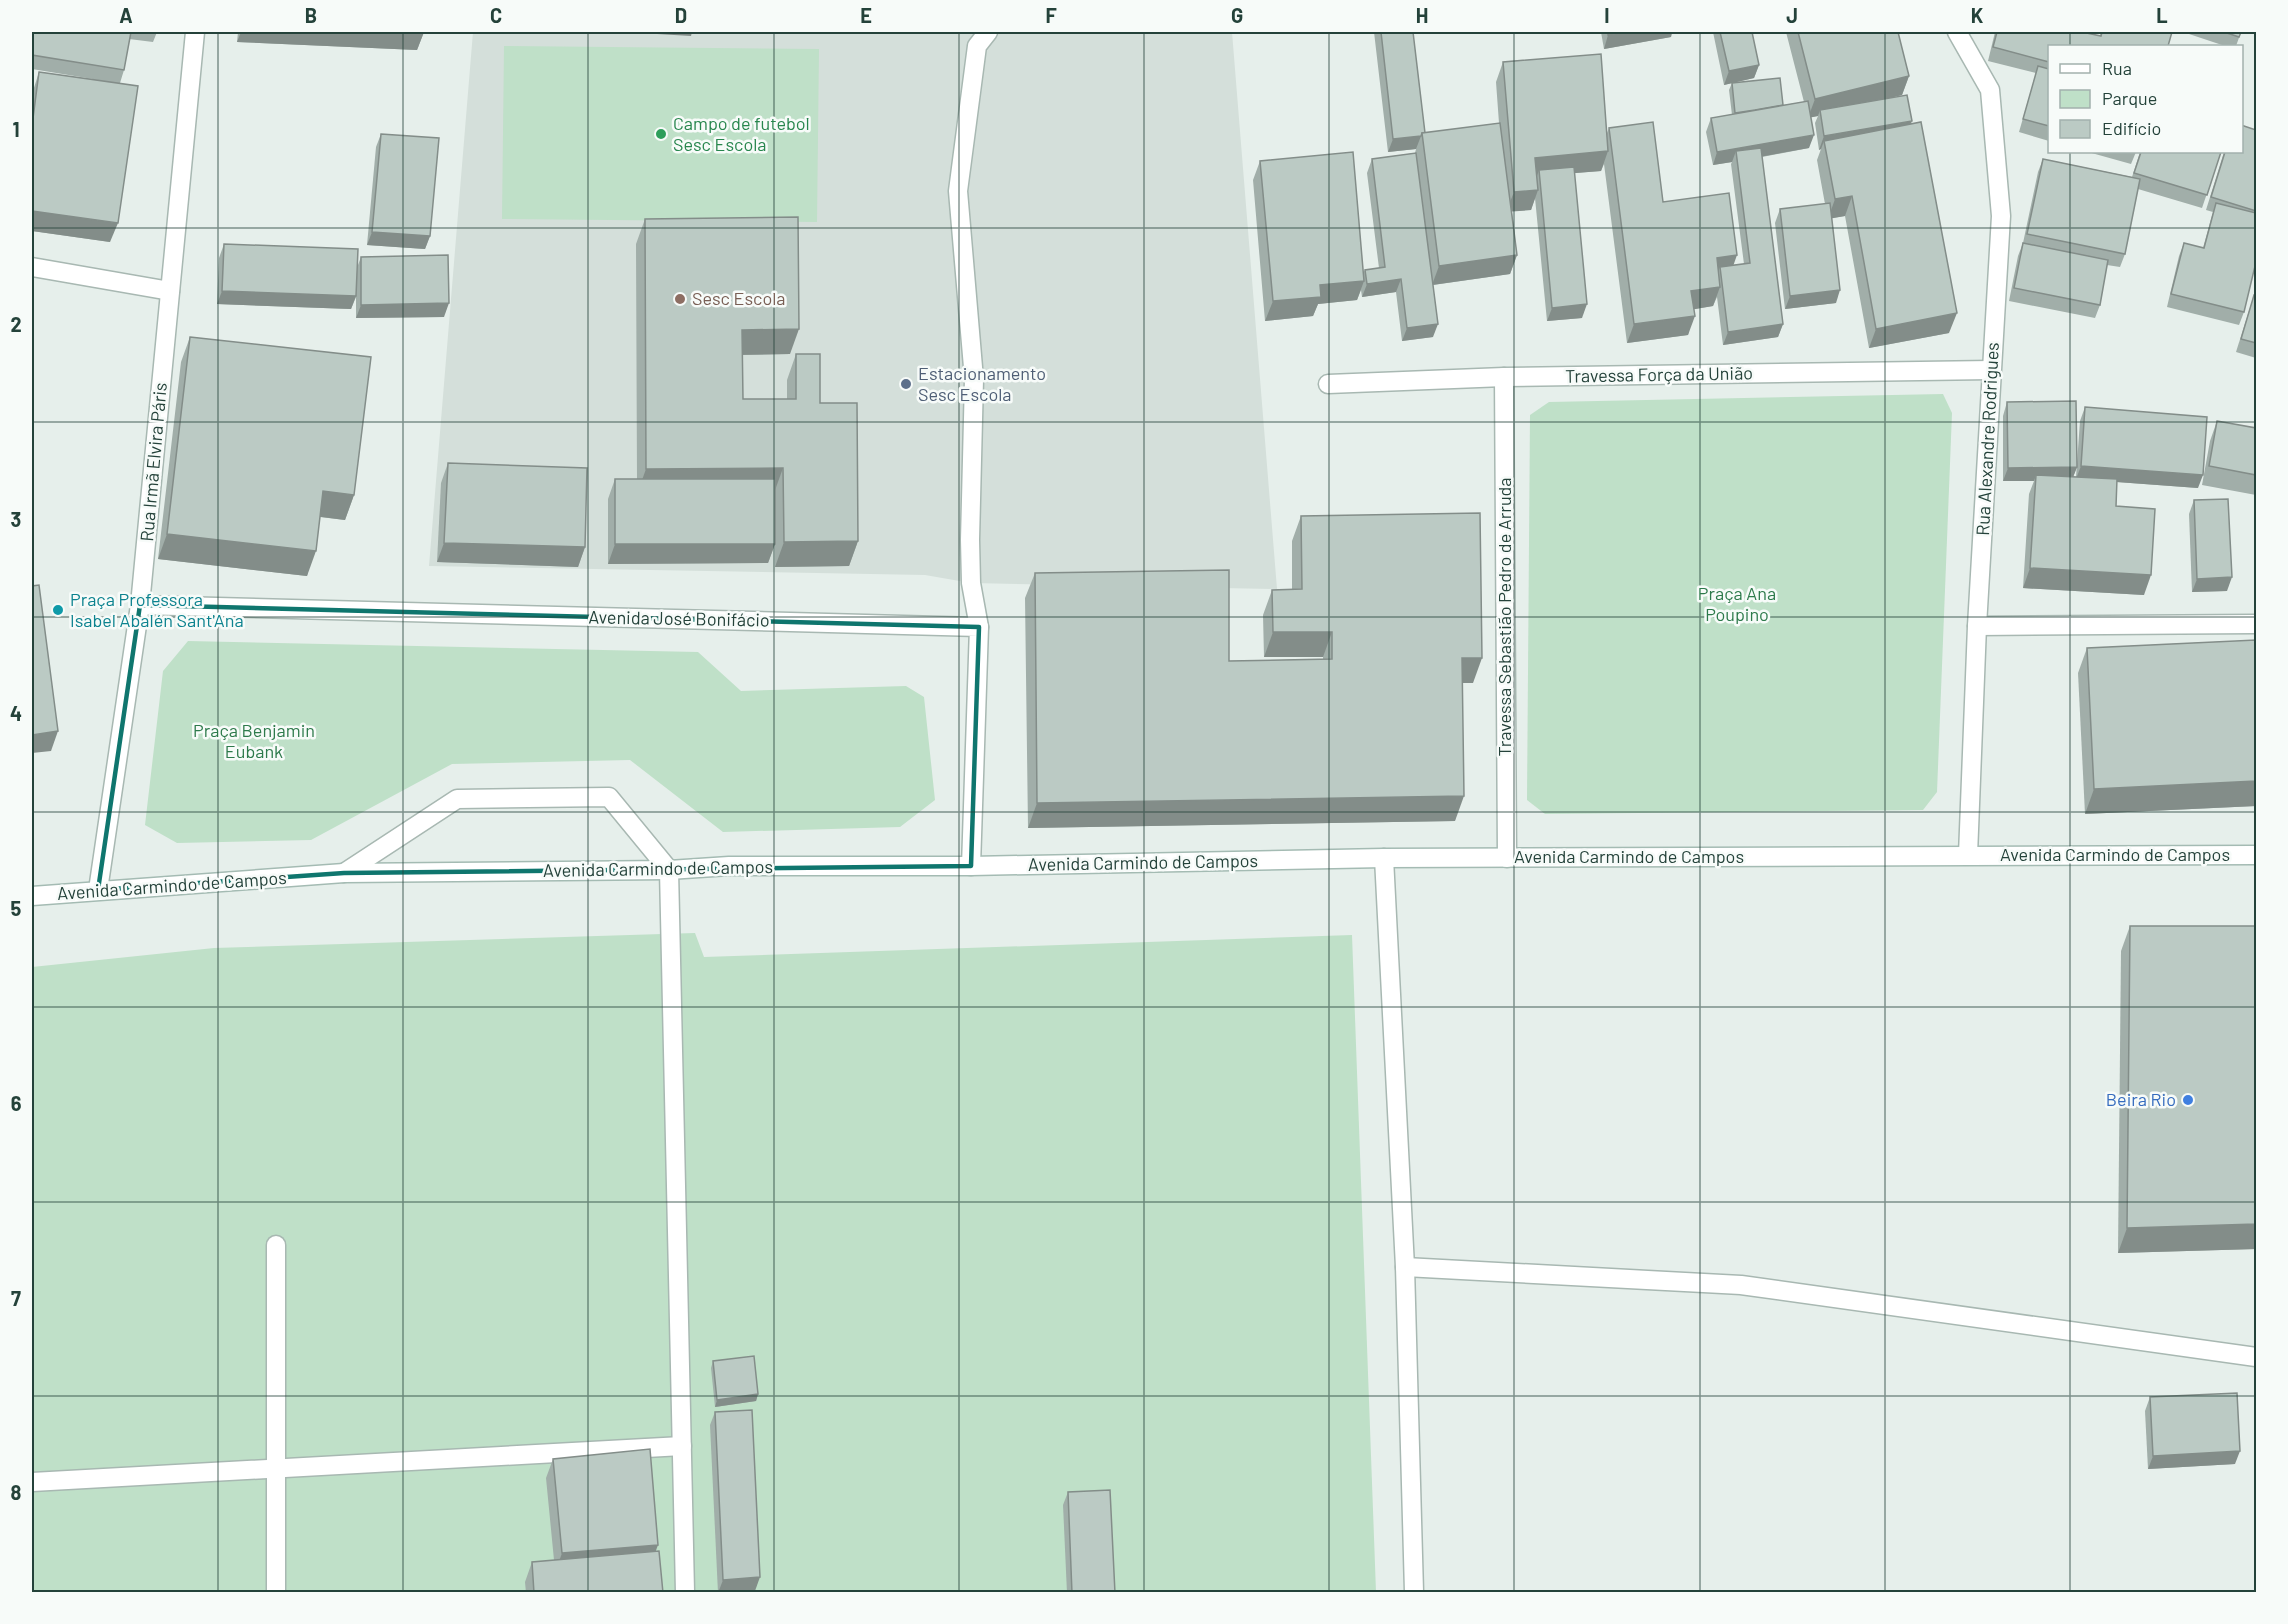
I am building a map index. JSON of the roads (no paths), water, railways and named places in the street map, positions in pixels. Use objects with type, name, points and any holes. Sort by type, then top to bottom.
[{"type":"street","name":"Rua Irmã Elvira Páris","points":[[98,890],[140,605],[195,32]]},
{"type":"street","points":[[971,866],[979,627],[971,583],[970,540],[974,380],[958,191],[977,46],[988,32]]},
{"type":"street","name":"Rua Alexandre Rodrigues","points":[[1957,32],[1990,90],[2001,216],[1977,626],[1968,855]]},
{"type":"street","points":[[32,267],[170,291]]},
{"type":"street","name":"Travessa Força da União","points":[[1328,384],[1504,377],[1991,370]]},
{"type":"street","name":"Travessa Sebastião Pedro de Arruda","points":[[1504,377],[1507,858]]},
{"type":"street","name":"Avenida José Bonifácio","points":[[140,605],[979,627]]},
{"type":"street","points":[[1977,626],[2256,624]]},
{"type":"street","points":[[345,873],[457,799],[609,797],[669,870],[685,1593]]},
{"type":"street","name":"Avenida Carmindo de Campos","points":[[32,896],[345,873],[669,870],[729,866],[971,866],[1384,858],[2256,855]]},
{"type":"street","points":[[1384,858],[1405,1267],[1414,1593]]},
{"type":"street","points":[[276,1245],[276,1593]]},
{"type":"street","points":[[1405,1267],[1741,1285],[2256,1357]]},
{"type":"street","points":[[32,1482],[682,1446]]},
{"type":"place","name":"Campo de futebol Sesc Escola","points":[[661,134]]},
{"type":"place","name":"Sesc Escola","points":[[680,299]]},
{"type":"place","name":"Estacionamento Sesc Escola","points":[[906,384]]},
{"type":"place","name":"Praça Professora Isabel Abalén Sant'Ana","points":[[58,610]]},
{"type":"place","name":"Beira Rio","points":[[2188,1100]]},
{"type":"park label","name":"Praça Ana Poupino","points":[[1737,604]]},
{"type":"park label","name":"Praça Benjamin Eubank","points":[[254,741]]}]
